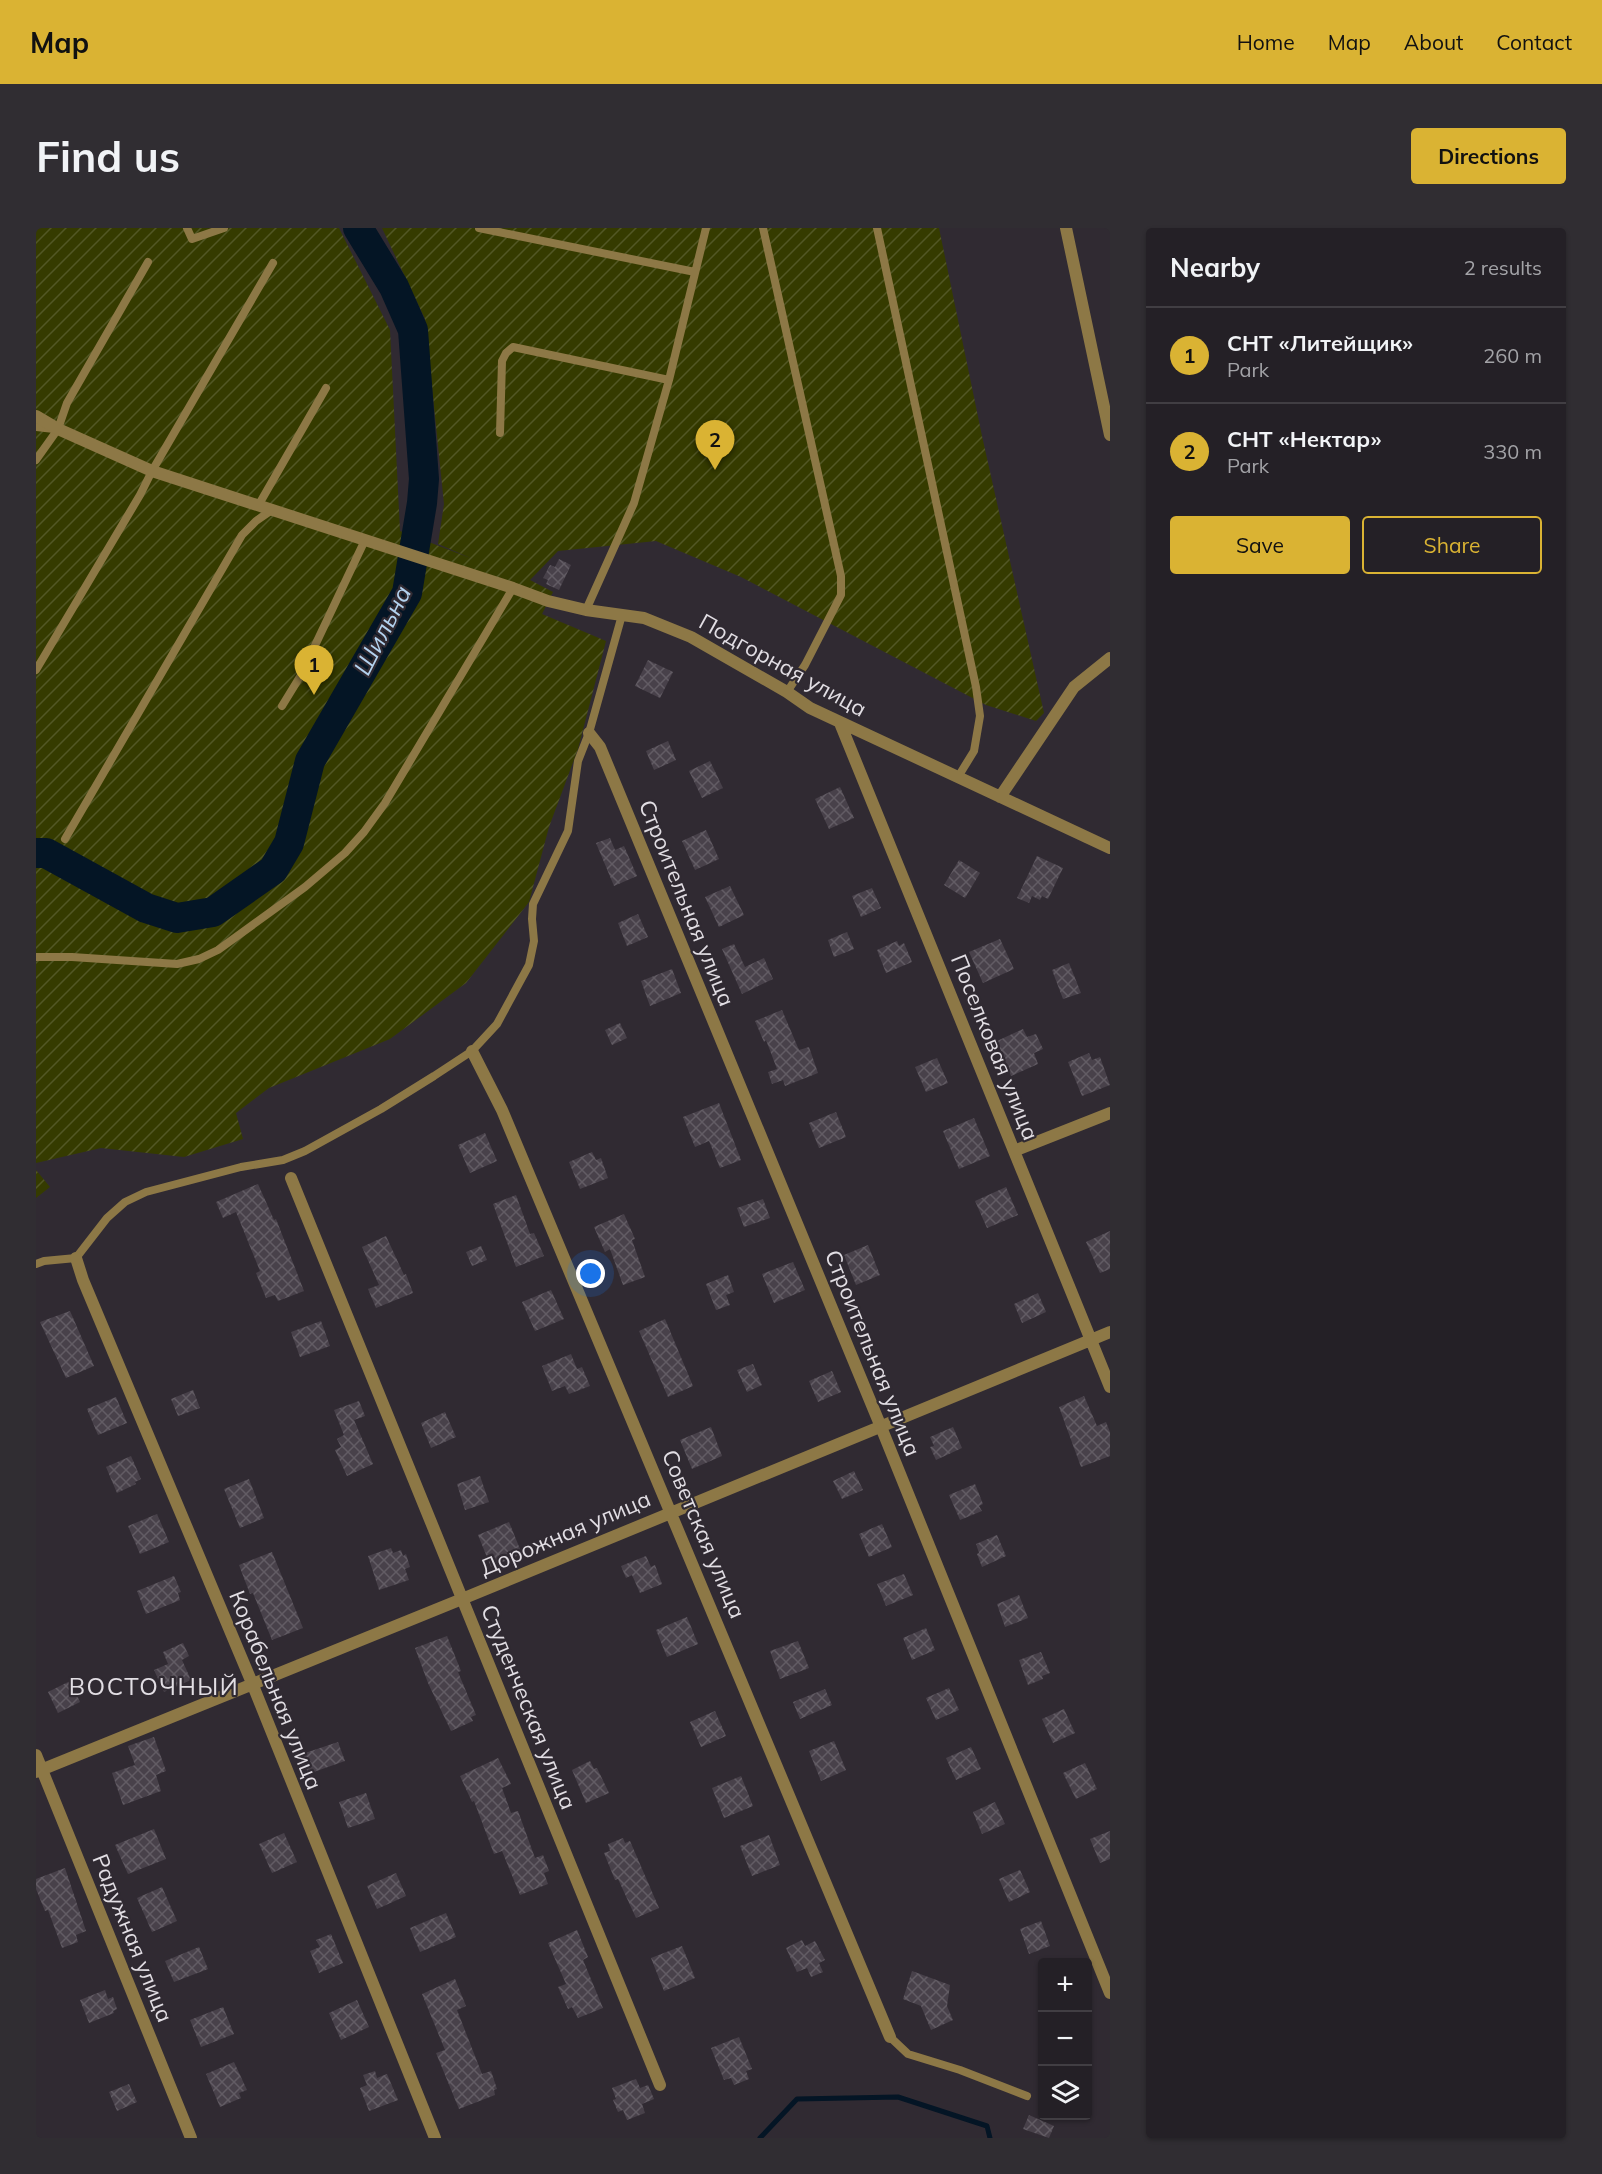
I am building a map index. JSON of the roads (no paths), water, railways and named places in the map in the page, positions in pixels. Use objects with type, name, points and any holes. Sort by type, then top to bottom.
[{"type":"street","points":[[1066,228],[1110,435]]},
{"type":"street","name":"Подгорная улица","points":[[36,416],[58,429],[152,471],[548,601],[586,610],[644,618],[690,637],[787,692],[810,708],[840,723],[1110,848]]},
{"type":"street","points":[[1000,797],[1074,687],[1110,658]]},
{"type":"street","name":"Поселковая улица","points":[[840,723],[1110,1387]]},
{"type":"street","name":"Строительная улица","points":[[589,733],[600,747],[881,1426],[1110,1993]]},
{"type":"street","name":"Советская улица","points":[[472,1051],[502,1110],[890,2037]]},
{"type":"street","points":[[1014,1151],[1110,1113]]},
{"type":"street","name":"Студенческая улица","points":[[291,1178],[660,2085]]},
{"type":"street","name":"Корабельная улица","points":[[76,1258],[83,1280],[252,1683],[435,2138]]},
{"type":"street","name":"Дорожная улица","points":[[39,1771],[1110,1332]]},
{"type":"street","name":"Радужная улица","points":[[36,1755],[39,1771],[191,2138]]},
{"type":"lane","points":[[187,228],[192,239],[224,228]]},
{"type":"lane","points":[[479,228],[695,272]]},
{"type":"lane","points":[[586,610],[634,503],[669,380],[706,228]]},
{"type":"lane","points":[[763,228],[841,576],[841,595],[805,665],[787,692]]},
{"type":"lane","points":[[877,228],[976,687],[980,716],[974,752],[958,777]]},
{"type":"lane","points":[[36,460],[58,429],[67,403],[148,262]]},
{"type":"lane","points":[[36,670],[140,495],[273,263]]},
{"type":"lane","points":[[500,433],[502,361],[506,353],[513,348],[669,380]]},
{"type":"lane","points":[[258,506],[326,388]]},
{"type":"lane","points":[[36,427],[58,429]]},
{"type":"lane","points":[[65,839],[242,535],[272,510]]},
{"type":"lane","points":[[282,706],[301,675],[365,540]]},
{"type":"lane","points":[[36,957],[177,964],[200,959],[218,950],[305,887],[345,853],[385,803],[513,588]]},
{"type":"lane","points":[[36,1264],[76,1258],[107,1218],[125,1202],[146,1192],[241,1167],[283,1160],[305,1151],[381,1108],[472,1051],[497,1024],[529,965],[534,941],[533,904],[568,831],[578,760],[589,733],[622,615]]},
{"type":"lane","points":[[890,2037],[908,2054],[960,2070],[1027,2096]]},
{"type":"waterway","name":"Шильна","points":[[36,853],[46,853],[146,908],[177,918],[213,912],[273,870],[289,843],[310,761],[407,593],[422,503],[424,479],[413,330],[394,287],[358,228]]},
{"type":"waterway","points":[[760,2138],[797,2099],[898,2097],[987,2126],[990,2138]]},
{"type":"place","name":"СНТ «Нектар»","points":[[715,470]]},
{"type":"place","name":"СНТ «Литейщик»","points":[[314,695]]},
{"type":"district","name":"ВОСТОЧНЫЙ","points":[[154,1686]]}]
